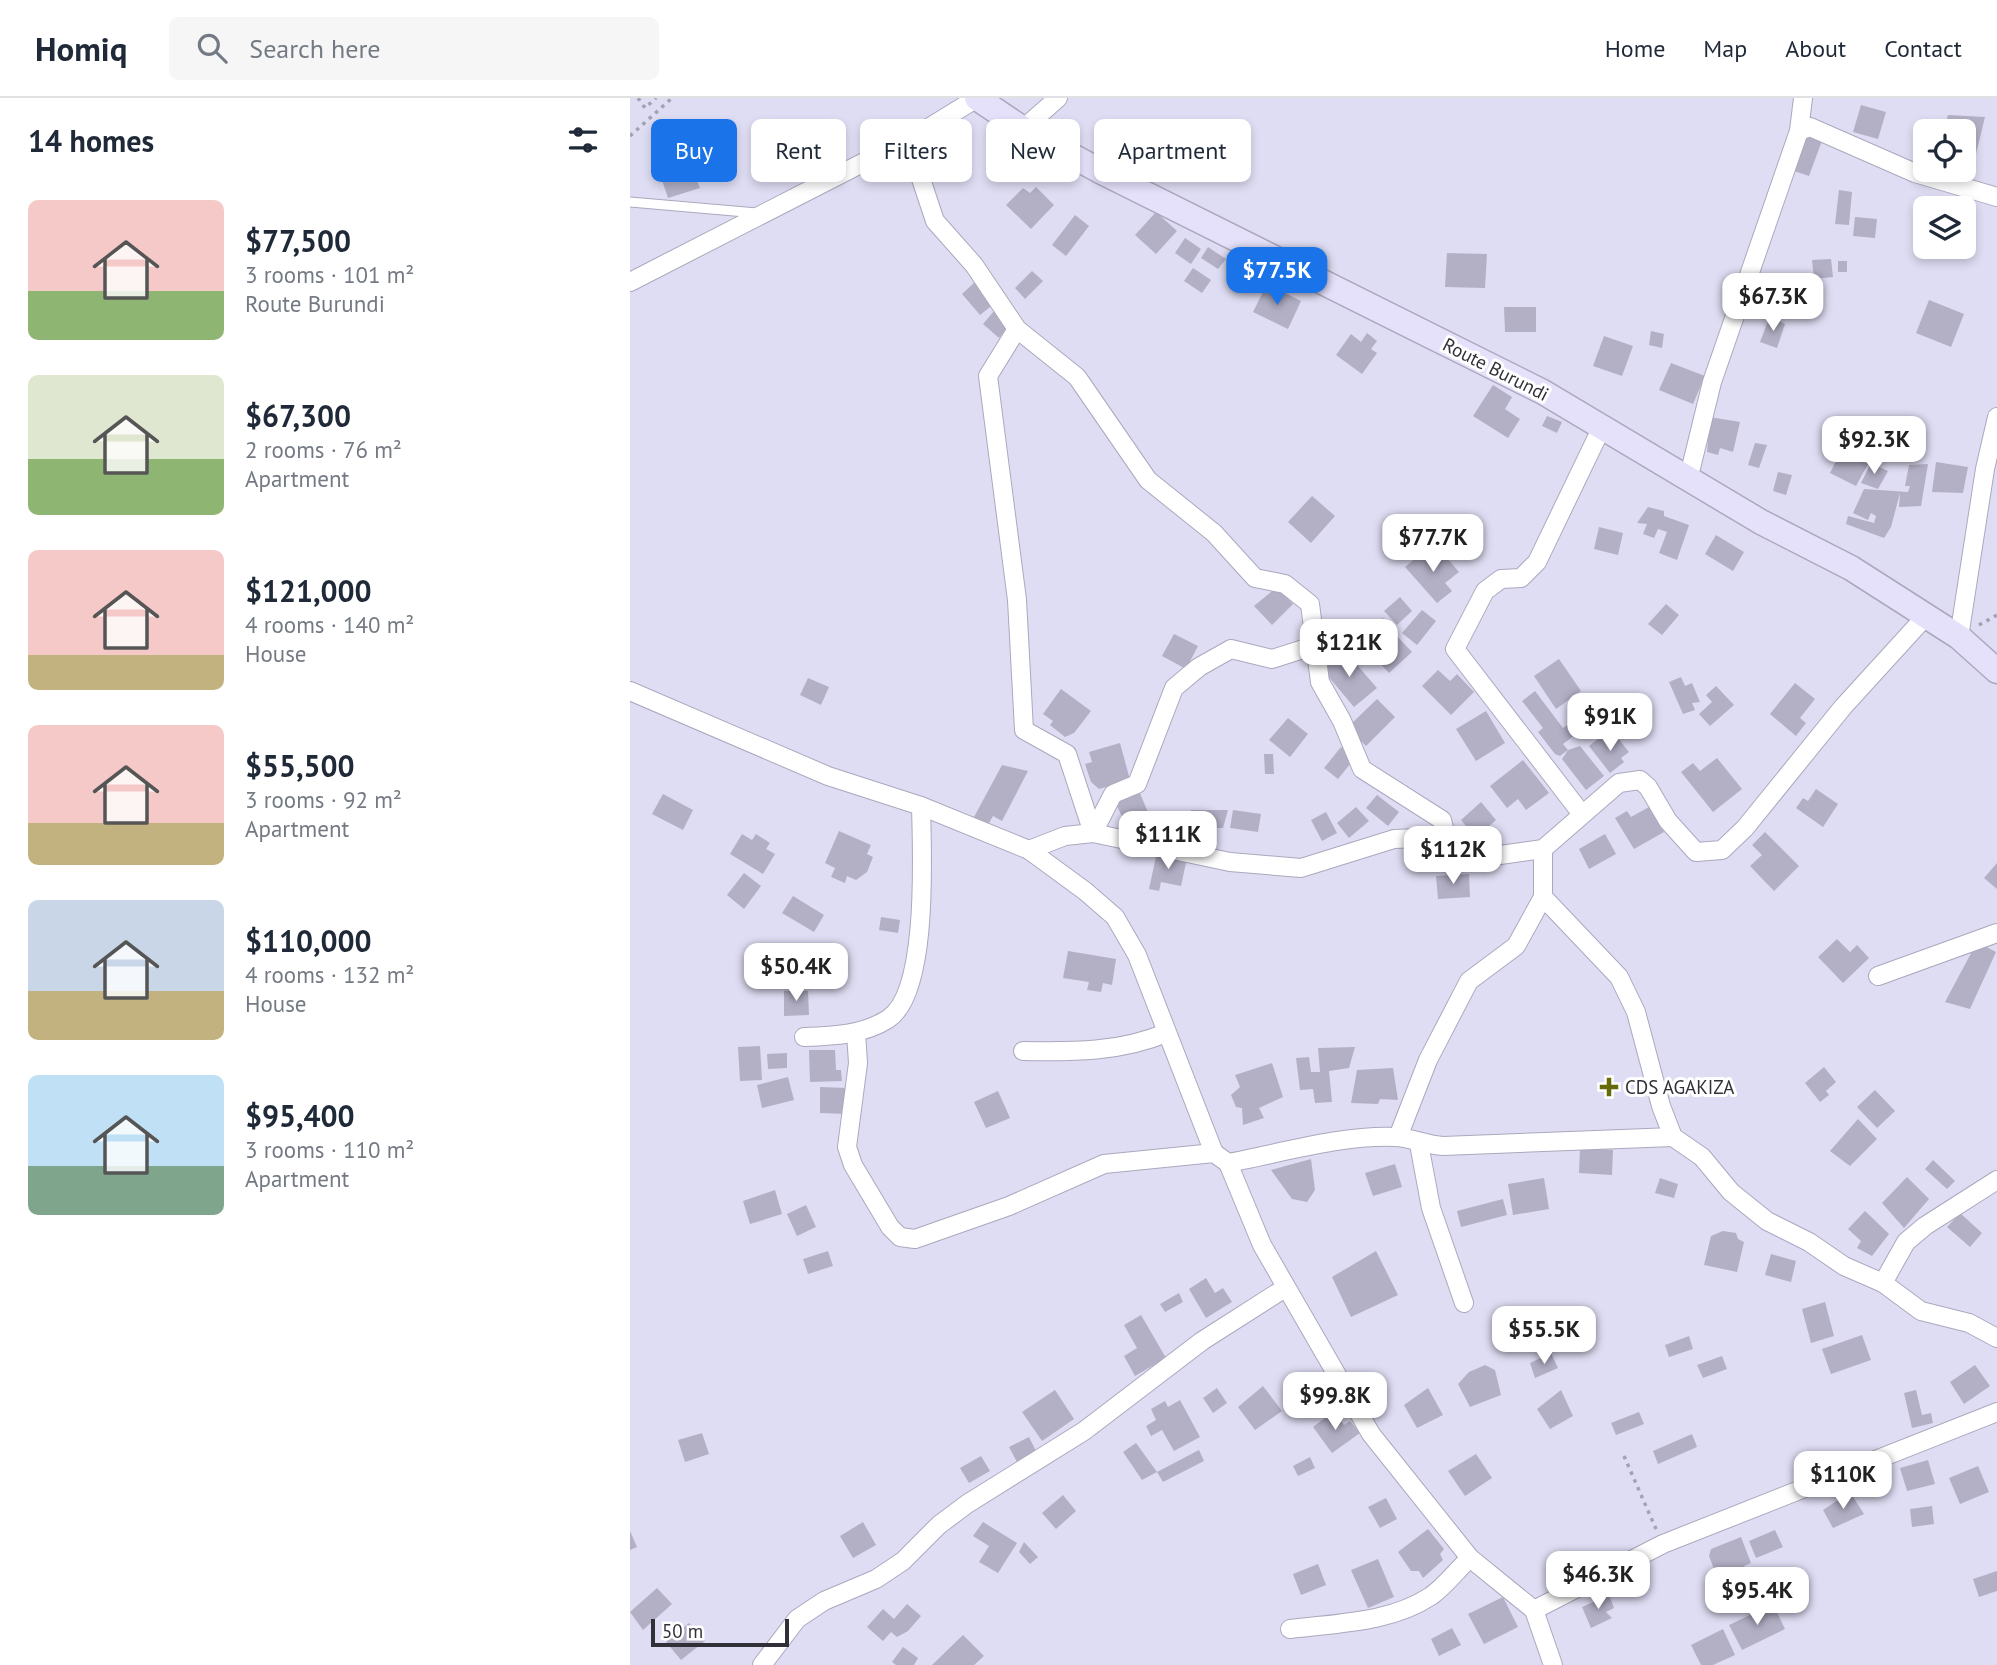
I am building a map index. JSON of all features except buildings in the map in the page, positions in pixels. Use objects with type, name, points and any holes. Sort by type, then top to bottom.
[{"type":"main road","name":"Route Burundi","points":[[977,98],[1008,119]]},
{"type":"main road","name":"Route Burundi","points":[[1080,160],[1543,392],[1761,522],[1851,568],[1959,637],[1997,671]]},
{"type":"street","points":[[942,119],[977,98]]},
{"type":"street","points":[[1034,119],[1058,98]]},
{"type":"street","points":[[1688,480],[1712,382],[1799,131],[1803,98]]},
{"type":"street","points":[[1799,131],[1810,127],[1915,173],[1997,197]]},
{"type":"street","points":[[630,282],[860,165]]},
{"type":"street","points":[[922,182],[935,221],[974,265],[1017,329],[1077,377],[1148,480],[1214,533],[1255,578],[1285,584],[1310,604],[1320,682],[1342,721],[1362,769],[1442,820],[1449,848]]},
{"type":"street","points":[[1017,329],[988,376],[1017,600],[1024,730],[1066,754],[1093,833]]},
{"type":"street","points":[[1959,637],[1985,469],[1997,417]]},
{"type":"street","points":[[1581,813],[1455,649],[1485,591],[1501,579],[1521,578],[1537,562],[1601,429]]},
{"type":"street","points":[[1029,850],[1065,836],[1093,833],[1230,862],[1301,868],[1394,839],[1420,838],[1471,855],[1493,856],[1543,849],[1581,813],[1619,783],[1640,780],[1648,787],[1668,821],[1696,852],[1722,850],[1745,828],[1843,706],[1926,616]]},
{"type":"street","points":[[1093,833],[1113,794],[1136,784],[1174,688],[1199,667],[1231,649],[1272,659],[1316,645]]},
{"type":"street","points":[[630,691],[828,776],[921,806],[1029,850],[1085,891],[1115,918],[1137,956],[1166,1033],[1221,1158],[1285,1288],[1371,1434],[1470,1558],[1534,1610],[1553,1665]]},
{"type":"street","points":[[804,1037],[856,1032],[889,1019],[902,1006],[914,974],[923,874],[921,806]]},
{"type":"street","points":[[1398,1137],[1428,1060],[1469,981],[1516,946],[1544,897],[1543,849]]},
{"type":"street","points":[[1544,897],[1619,977],[1636,1012],[1661,1106],[1673,1137],[1702,1157],[1731,1192],[1767,1221],[1844,1266],[1883,1283],[1921,1311],[1969,1323],[1997,1338]]},
{"type":"street","points":[[1878,976],[1997,933]]},
{"type":"street","points":[[856,1032],[858,1063],[847,1147],[890,1227],[900,1237],[915,1240],[1009,1206],[1104,1164],[1221,1158],[1351,1140],[1398,1137],[1419,1144],[1673,1137]]},
{"type":"street","points":[[1023,1051],[1117,1048],[1138,1045],[1166,1033]]},
{"type":"street","points":[[1419,1144],[1431,1208],[1464,1303]]},
{"type":"street","points":[[1883,1283],[1906,1242],[1925,1226],[1997,1180]]},
{"type":"street","points":[[762,1665],[797,1619],[824,1601],[876,1579],[903,1562],[939,1525],[967,1504],[1084,1430],[1202,1341],[1285,1288]]},
{"type":"street","points":[[1534,1610],[1663,1544],[1997,1412]]},
{"type":"street","points":[[1290,1629],[1376,1618],[1402,1611],[1432,1595],[1470,1558]]},
{"type":"lane","points":[[630,202],[765,213]]},
{"type":"path","points":[[638,98],[645,108],[656,98]]},
{"type":"path","points":[[630,136],[669,99]]},
{"type":"path","points":[[1624,1456],[1663,1544]]},
{"type":"place","name":"CDS AGAKIZA","points":[[1609,1087]]}]
